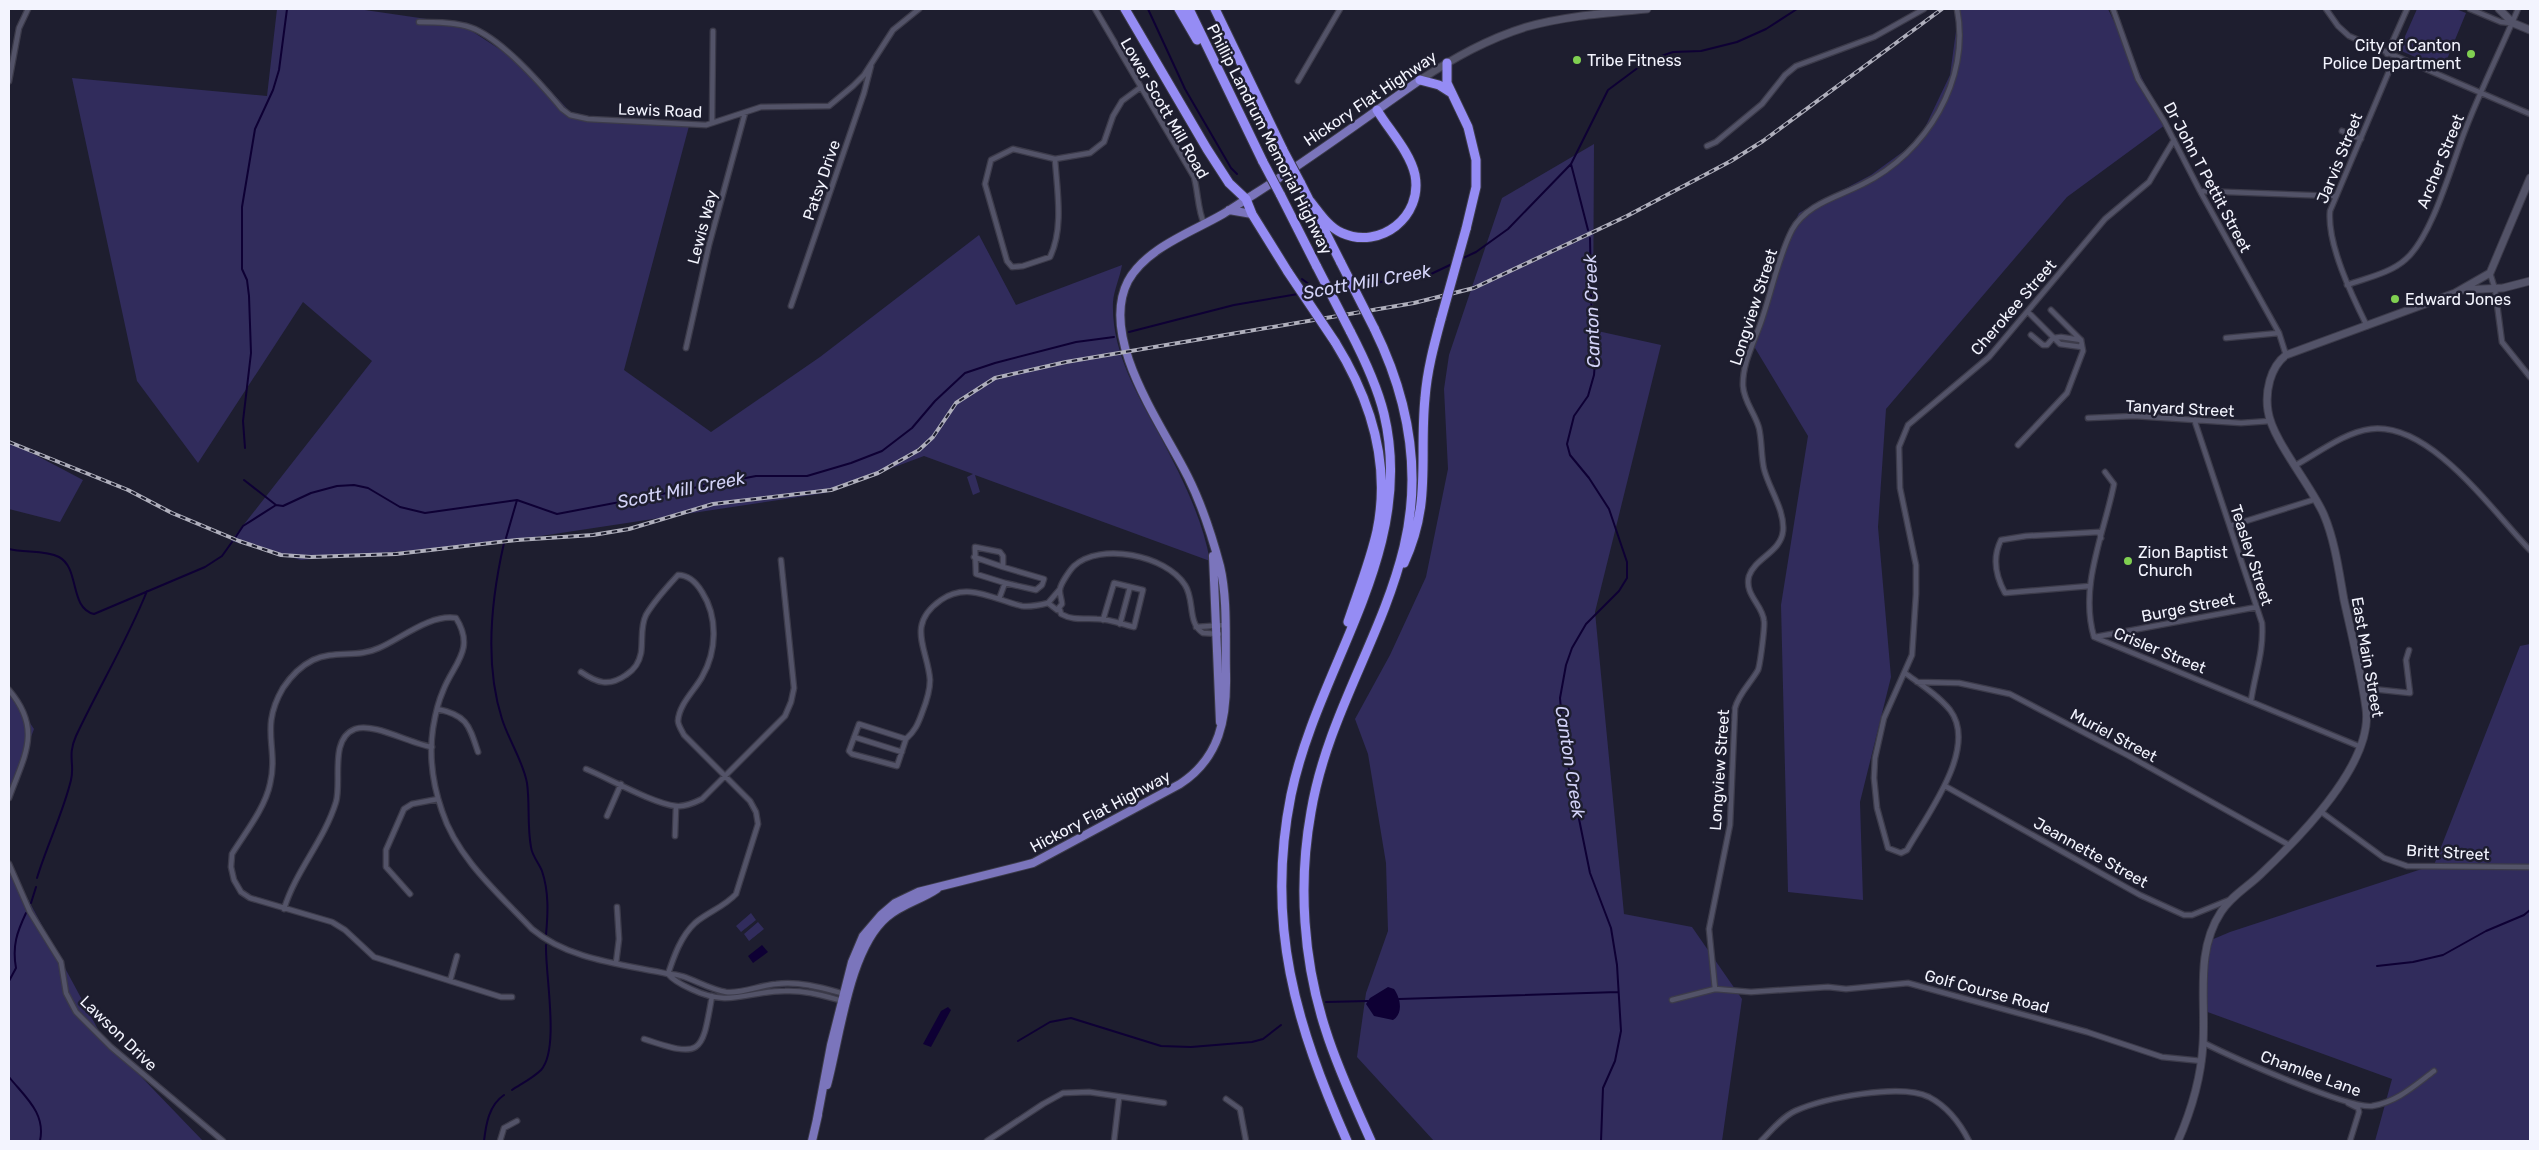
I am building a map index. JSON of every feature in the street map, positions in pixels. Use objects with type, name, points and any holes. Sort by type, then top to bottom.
[{"type":"highway","points":[[1125,9],[1228,183],[1246,199],[1252,214],[1288,272],[1335,342],[1355,376],[1371,415],[1380,462],[1382,494],[1373,544],[1329,678]]},
{"type":"highway","points":[[1179,9],[1223,80]]},
{"type":"highway","name":"Phillip Landrum Memorial Highway","points":[[1189,9],[1263,162],[1372,377],[1384,414],[1390,454],[1390,498],[1386,529],[1375,568],[1329,678],[1305,743],[1291,796],[1283,864],[1282,911],[1287,958],[1297,1011],[1314,1062],[1347,1141]]},
{"type":"highway","name":"Phillip Landrum Memorial Highway","points":[[1215,9],[1283,150],[1374,328],[1401,394],[1408,423],[1412,466],[1412,496],[1407,534],[1386,601],[1324,756],[1310,812],[1304,887],[1307,942],[1318,1003],[1336,1060],[1371,1141]]},
{"type":"highway","points":[[1386,601],[1409,551],[1418,523],[1424,478],[1425,399],[1430,360],[1475,194],[1476,160],[1468,127],[1447,83],[1447,62]]},
{"type":"highway","points":[[1420,80],[1435,83],[1450,92]]},
{"type":"highway","points":[[1310,201],[1335,229],[1357,237],[1379,236],[1394,228],[1405,218],[1415,194],[1413,169],[1377,110]]},
{"type":"main road","name":"Hickory Flat Highway","points":[[812,1141],[845,997],[862,953],[878,926],[902,906],[939,888],[1033,863],[1103,827],[1193,775],[1212,752],[1220,732],[1226,707],[1222,634],[1213,548],[1201,506],[1136,377],[1125,344],[1120,314],[1124,290],[1135,271],[1162,249],[1246,199],[1420,80],[1472,48],[1526,27],[1569,19],[1647,9]]},
{"type":"main road","points":[[2499,9],[2512,23],[2530,30]]},
{"type":"main road","points":[[2286,355],[2462,290],[2490,273],[2530,179]]},
{"type":"main road","points":[[1229,210],[1252,214]]},
{"type":"main road","points":[[2462,290],[2495,289],[2530,281]]},
{"type":"main road","name":"East Main Street","points":[[2178,1141],[2196,1096],[2202,1061],[2206,942],[2213,924],[2229,900],[2261,875],[2320,811],[2362,748],[2367,725],[2363,688],[2330,531],[2316,500],[2270,421],[2267,409],[2268,389],[2276,366],[2286,355]]},
{"type":"street","points":[[9,81],[19,28],[28,9]]},
{"type":"street","name":"Lewis Road","points":[[419,22],[467,26],[481,34],[513,56],[562,109],[570,115],[588,119],[706,125],[761,107],[828,106],[853,86],[872,62],[893,30],[919,9]]},
{"type":"street","name":"Lower Scott Mill Road","points":[[1095,9],[1194,177],[1199,197],[1200,216],[1204,223]]},
{"type":"street","points":[[1298,81],[1340,9]]},
{"type":"street","points":[[1708,146],[1716,142],[1762,104],[1785,75],[1796,66],[1874,37],[1924,9]]},
{"type":"street","name":"Longview Street","points":[[1715,989],[1709,929],[1730,825],[1735,708],[1740,695],[1759,667],[1764,628],[1764,618],[1752,598],[1748,578],[1756,566],[1777,545],[1783,533],[1783,519],[1764,467],[1759,428],[1744,395],[1745,366],[1787,241],[1799,221],[1824,202],[1881,173],[1916,145],[1928,131],[1953,78],[1956,66],[1960,36],[1957,9]]},
{"type":"street","name":"Dr John T Pettit Street","points":[[2113,9],[2138,79],[2174,140],[2200,191],[2279,333],[2286,355]]},
{"type":"street","points":[[2326,9],[2338,26],[2349,36],[2530,114]]},
{"type":"street","points":[[2387,54],[2407,9]]},
{"type":"street","points":[[2470,9],[2502,22],[2512,23]]},
{"type":"street","name":"Archer Street","points":[[2347,285],[2395,267],[2412,252],[2434,210],[2466,127],[2518,9]]},
{"type":"street","points":[[712,123],[713,32]]},
{"type":"street","name":"Jarvis Street","points":[[2367,326],[2347,285],[2329,224],[2334,196],[2395,57]]},
{"type":"street","name":"Patsy Drive","points":[[791,306],[864,93],[872,62]]},
{"type":"street","points":[[1055,159],[1058,221],[1050,257],[1023,266],[1012,267],[1007,261],[986,184],[991,160],[1013,149],[1055,159],[1084,156],[1100,146],[1107,135],[1117,107],[1128,95],[1140,87]]},
{"type":"street","name":"Lewis Way","points":[[686,348],[709,245],[745,113]]},
{"type":"street","points":[[2342,131],[2360,139]]},
{"type":"street","name":"Cherokee Street","points":[[1945,786],[1907,850],[1901,853],[1890,851],[1877,808],[1874,778],[1875,758],[1884,718],[1912,655],[1915,631],[1916,565],[1900,488],[1899,447],[1908,425],[1990,357],[2105,219],[2149,182],[2174,140]]},
{"type":"street","points":[[2200,191],[2334,196]]},
{"type":"street","points":[[2490,273],[2495,289],[2502,342],[2530,377]]},
{"type":"street","points":[[2018,445],[2064,398],[2082,347],[2081,340],[2051,310]]},
{"type":"street","points":[[2028,312],[2060,344],[2082,347]]},
{"type":"street","points":[[2226,338],[2279,333]]},
{"type":"street","points":[[2031,335],[2043,345],[2047,345],[2053,338],[2061,336],[2081,340]]},
{"type":"street","name":"Tanyard Street","points":[[2088,418],[2134,416],[2241,423],[2270,421]]},
{"type":"street","name":"Teasley Street","points":[[2194,419],[2257,607],[2263,641],[2251,701]]},
{"type":"street","points":[[2296,465],[2345,438],[2371,429],[2393,430],[2423,444],[2459,470],[2530,550]]},
{"type":"street","name":"Crisler Street","points":[[2105,472],[2114,484],[2102,539],[2094,561],[2090,586],[2090,623],[2094,637],[2362,748]]},
{"type":"street","points":[[2230,526],[2316,500]]},
{"type":"street","points":[[2090,586],[2004,592],[1997,579],[1996,552],[2001,540],[2026,536],[2099,532],[2102,539]]},
{"type":"street","points":[[974,557],[1003,567],[1044,579],[1042,585],[1036,590],[976,574],[974,557],[975,546],[1000,552],[1003,556],[1003,567]]},
{"type":"street","points":[[906,739],[859,724],[850,752],[897,766],[906,739],[918,727],[929,688],[930,678],[920,640],[921,628],[933,607],[942,599],[966,591],[977,591],[1024,606],[1048,603],[1073,567],[1085,558],[1119,554],[1135,555],[1153,561],[1183,581],[1191,596],[1193,622],[1196,627],[1203,633],[1222,634]]},
{"type":"street","points":[[586,768],[676,806],[693,804],[702,799],[726,776],[784,716],[791,702],[794,688],[781,560]]},
{"type":"street","points":[[581,672],[596,682],[612,683],[635,668],[641,652],[642,631],[646,615],[678,575],[691,578],[709,605],[714,624],[713,642],[710,660],[703,676],[684,704],[678,721],[684,736],[750,801],[756,812],[758,824],[736,894],[728,903],[696,923],[688,931],[674,956],[668,974]]},
{"type":"street","points":[[1000,599],[1005,583]]},
{"type":"street","points":[[1060,588],[1061,614],[1069,618],[1103,620],[1134,627],[1143,590],[1114,583],[1103,620]]},
{"type":"street","points":[[1120,624],[1130,587]]},
{"type":"street","points":[[1048,603],[1054,609],[1060,610]]},
{"type":"street","name":"Burge Street","points":[[2094,637],[2257,607]]},
{"type":"street","points":[[512,997],[501,997],[374,957],[345,930],[332,922],[250,898],[241,892],[234,880],[231,867],[232,854],[270,784],[270,722],[273,706],[289,679],[299,668],[324,656],[366,653],[434,621],[448,617],[456,618],[460,624],[463,656],[448,680],[437,709],[432,747],[434,780],[438,799],[442,813],[461,851],[532,929],[559,947],[668,974],[677,973],[713,990],[731,992],[785,983],[810,985],[845,997]]},
{"type":"street","points":[[1196,627],[1221,625]]},
{"type":"street","points":[[2363,688],[2410,693],[2406,660],[2409,650]]},
{"type":"street","points":[[1904,674],[1935,696],[1956,720],[1959,743],[1945,786]]},
{"type":"street","name":"Muriel Street","points":[[1916,682],[1958,683],[2010,694],[2129,756],[2289,845]]},
{"type":"street","points":[[9,690],[25,717],[29,742],[26,756],[9,798]]},
{"type":"street","points":[[437,709],[459,715],[464,720],[470,728],[478,752]]},
{"type":"street","points":[[284,908],[290,890],[328,822],[336,801],[339,753],[346,735],[354,729],[372,728],[404,740],[432,747]]},
{"type":"street","points":[[854,737],[902,752]]},
{"type":"street","points":[[607,816],[621,784]]},
{"type":"street","name":"Jeannette Street","points":[[1945,786],[2140,895],[2184,914],[2192,916],[2229,900]]},
{"type":"street","points":[[410,894],[386,866],[386,850],[404,809],[412,804],[438,799]]},
{"type":"street","points":[[675,836],[676,806]]},
{"type":"street","name":"Britt Street","points":[[2320,811],[2384,858],[2407,866],[2530,867]]},
{"type":"street","name":"Lawson Drive","points":[[9,864],[30,912],[60,962],[66,993],[76,1012],[111,1047],[223,1141]]},
{"type":"street","points":[[616,962],[619,939],[617,906]]},
{"type":"street","points":[[450,981],[458,956]]},
{"type":"street","points":[[668,974],[674,980],[712,997],[734,1000],[777,991],[795,991],[845,997]]},
{"type":"street","name":"Golf Course Road","points":[[1672,1000],[1715,989],[1751,992],[1828,987],[1856,988],[1900,983],[1919,984],[2087,1032],[2162,1057],[2202,1061]]},
{"type":"street","points":[[644,1039],[676,1050],[692,1049],[698,1045],[707,1031],[713,990]]},
{"type":"street","name":"Chamlee Lane","points":[[2204,1043],[2345,1101],[2369,1106],[2394,1101],[2434,1071]]},
{"type":"street","points":[[1761,1141],[1774,1127],[1795,1112],[1849,1096],[1875,1091],[1899,1091],[1928,1096],[1944,1106],[1960,1123],[1969,1141]]},
{"type":"street","points":[[988,1141],[1043,1104],[1063,1094],[1089,1092],[1119,1098],[1164,1103]]},
{"type":"street","points":[[1114,1141],[1119,1098]]},
{"type":"street","points":[[1226,1099],[1240,1109],[1246,1141]]},
{"type":"street","points":[[2345,1101],[2358,1108],[2350,1141]]},
{"type":"street","points":[[500,1141],[504,1128],[517,1121]]},
{"type":"shaded area","points":[[277,9],[358,9],[461,24],[530,69],[575,117],[689,126],[624,370],[711,432],[820,357],[979,235],[1016,305],[1122,265],[1113,302],[1116,337],[1121,354],[1134,387],[1175,464],[1196,512],[1210,561],[975,475],[980,492],[973,495],[967,477],[973,474],[924,456],[825,493],[494,543],[301,560],[231,541],[372,361],[303,302],[198,463],[137,381],[72,78],[267,96]]},
{"type":"shaded area","points":[[1959,9],[2108,9],[2165,125],[2067,197],[1886,409],[1878,527],[1891,677],[1860,802],[1863,900],[1788,892],[1781,605],[1808,436],[1752,343],[1776,263],[1799,213],[1871,175],[1919,140],[1950,75]]},
{"type":"shaded area","points":[[2417,9],[2456,9],[2466,13],[2443,69],[2399,50]]},
{"type":"shaded area","points":[[1594,144],[1593,330],[1661,345],[1595,612],[1624,914],[1692,927],[1742,999],[1722,1141],[1434,1141],[1357,1057],[1366,993],[1388,931],[1386,863],[1368,754],[1355,719],[1390,655],[1426,577],[1448,469],[1444,389],[1449,355],[1502,198]]},
{"type":"shaded area","points":[[9,441],[83,480],[60,522],[9,509]]},
{"type":"shaded area","points":[[2530,644],[2530,1141],[2375,1141],[2392,1079],[2202,1010],[2204,943],[2230,932],[2434,865],[2520,646]]},
{"type":"shaded area","points":[[9,692],[34,729],[9,795]]},
{"type":"shaded area","points":[[9,864],[101,1035],[203,1141],[9,1141]]},
{"type":"shaded area","points":[[751,913],[756,920],[741,932],[736,926]]},
{"type":"shaded area","points":[[758,922],[764,929],[749,941],[744,934]]},
{"type":"shaded area","points":[[762,945],[768,952],[753,963],[748,956]]},
{"type":"shaded area","points":[[1388,987],[1394,989],[1400,1005],[1399,1013],[1393,1020],[1374,1016],[1366,1004],[1370,998]]},
{"type":"shaded area","points":[[948,1007],[951,1010],[931,1047],[923,1044],[941,1011]]},
{"type":"waterway","points":[[245,448],[243,421],[251,353],[249,296],[247,280],[242,269],[242,207],[255,129],[273,90],[279,70],[287,9]]},
{"type":"waterway","points":[[1148,9],[1185,89],[1231,168],[1237,174]]},
{"type":"waterway","name":"Canton Creek","points":[[1461,259],[1476,252],[1508,229],[1571,164],[1608,90],[1647,61],[1673,52],[1701,51],[1737,42],[1766,29],[1797,9]]},
{"type":"waterway","name":"Canton Creek","points":[[1571,164],[1588,230]]},
{"type":"waterway","name":"Canton Creek","points":[[1590,238],[1594,375],[1588,396],[1574,416],[1567,444],[1570,455],[1589,478],[1609,509],[1627,562],[1627,578],[1619,591],[1586,624],[1572,648],[1566,665],[1560,698],[1564,745],[1590,873],[1611,928],[1617,965],[1621,1031],[1615,1061],[1603,1088],[1601,1141]]},
{"type":"waterway","name":"Scott Mill Creek","points":[[1355,286],[1431,274],[1452,264]]},
{"type":"waterway","points":[[1302,279],[1318,291]]},
{"type":"waterway","name":"Scott Mill Creek","points":[[1333,289],[1350,287]]},
{"type":"waterway","name":"Scott Mill Creek","points":[[1306,293],[1326,290]]},
{"type":"waterway","name":"Scott Mill Creek","points":[[1129,332],[1234,305],[1298,294]]},
{"type":"waterway","name":"Scott Mill Creek","points":[[235,538],[243,526],[276,505],[283,506],[311,493],[337,486],[354,485],[368,488],[400,507],[425,513],[517,500],[557,514],[756,476],[807,476],[851,463],[882,451],[912,428],[935,401],[965,373],[995,363],[1076,342],[1114,337]]},
{"type":"waterway","points":[[244,480],[276,505]]},
{"type":"waterway","points":[[506,538],[517,500]]},
{"type":"waterway","name":"Scott Mill Creek","points":[[9,549],[47,553],[59,557],[66,562],[81,604],[86,610],[94,614],[205,567],[222,556],[232,542]]},
{"type":"waterway","points":[[504,543],[499,565],[491,631],[493,676],[496,698],[502,719],[527,783],[531,847],[542,871],[547,895],[546,935]]},
{"type":"waterway","points":[[37,878],[68,792],[72,774],[73,743],[131,628],[147,591]]},
{"type":"waterway","points":[[31,903],[36,887]]},
{"type":"waterway","points":[[2377,966],[2413,962],[2443,955],[2486,931],[2524,915],[2530,910]]},
{"type":"waterway","points":[[9,981],[16,968],[16,939],[26,913]]},
{"type":"waterway","points":[[512,1090],[538,1073],[547,1060],[551,1029],[546,945]]},
{"type":"waterway","points":[[1399,999],[1618,992]]},
{"type":"waterway","points":[[1326,1002],[1368,1001]]},
{"type":"waterway","points":[[1018,1041],[1050,1022],[1071,1018],[1161,1046],[1191,1047],[1252,1042],[1263,1039],[1281,1025]]},
{"type":"waterway","points":[[9,1077],[33,1106],[37,1114],[40,1122],[40,1141]]},
{"type":"waterway","points":[[484,1141],[487,1122],[492,1109],[504,1095]]},
{"type":"railway","points":[[9,442],[128,490],[172,513],[239,541],[281,555],[311,557],[396,554],[517,540],[593,535],[629,529],[713,504],[831,490],[878,473],[919,450],[933,437],[956,403],[995,378],[1066,362],[1414,303],[1474,288],[1627,216],[1731,161],[1763,141],[1942,9]]},
{"type":"place","name":"City of Canton Police Department","points":[[2471,54]]},
{"type":"place","name":"Tribe Fitness","points":[[1577,60]]},
{"type":"place","name":"Edward Jones","points":[[2395,299]]},
{"type":"place","name":"Zion Baptist Church","points":[[2128,561]]}]
